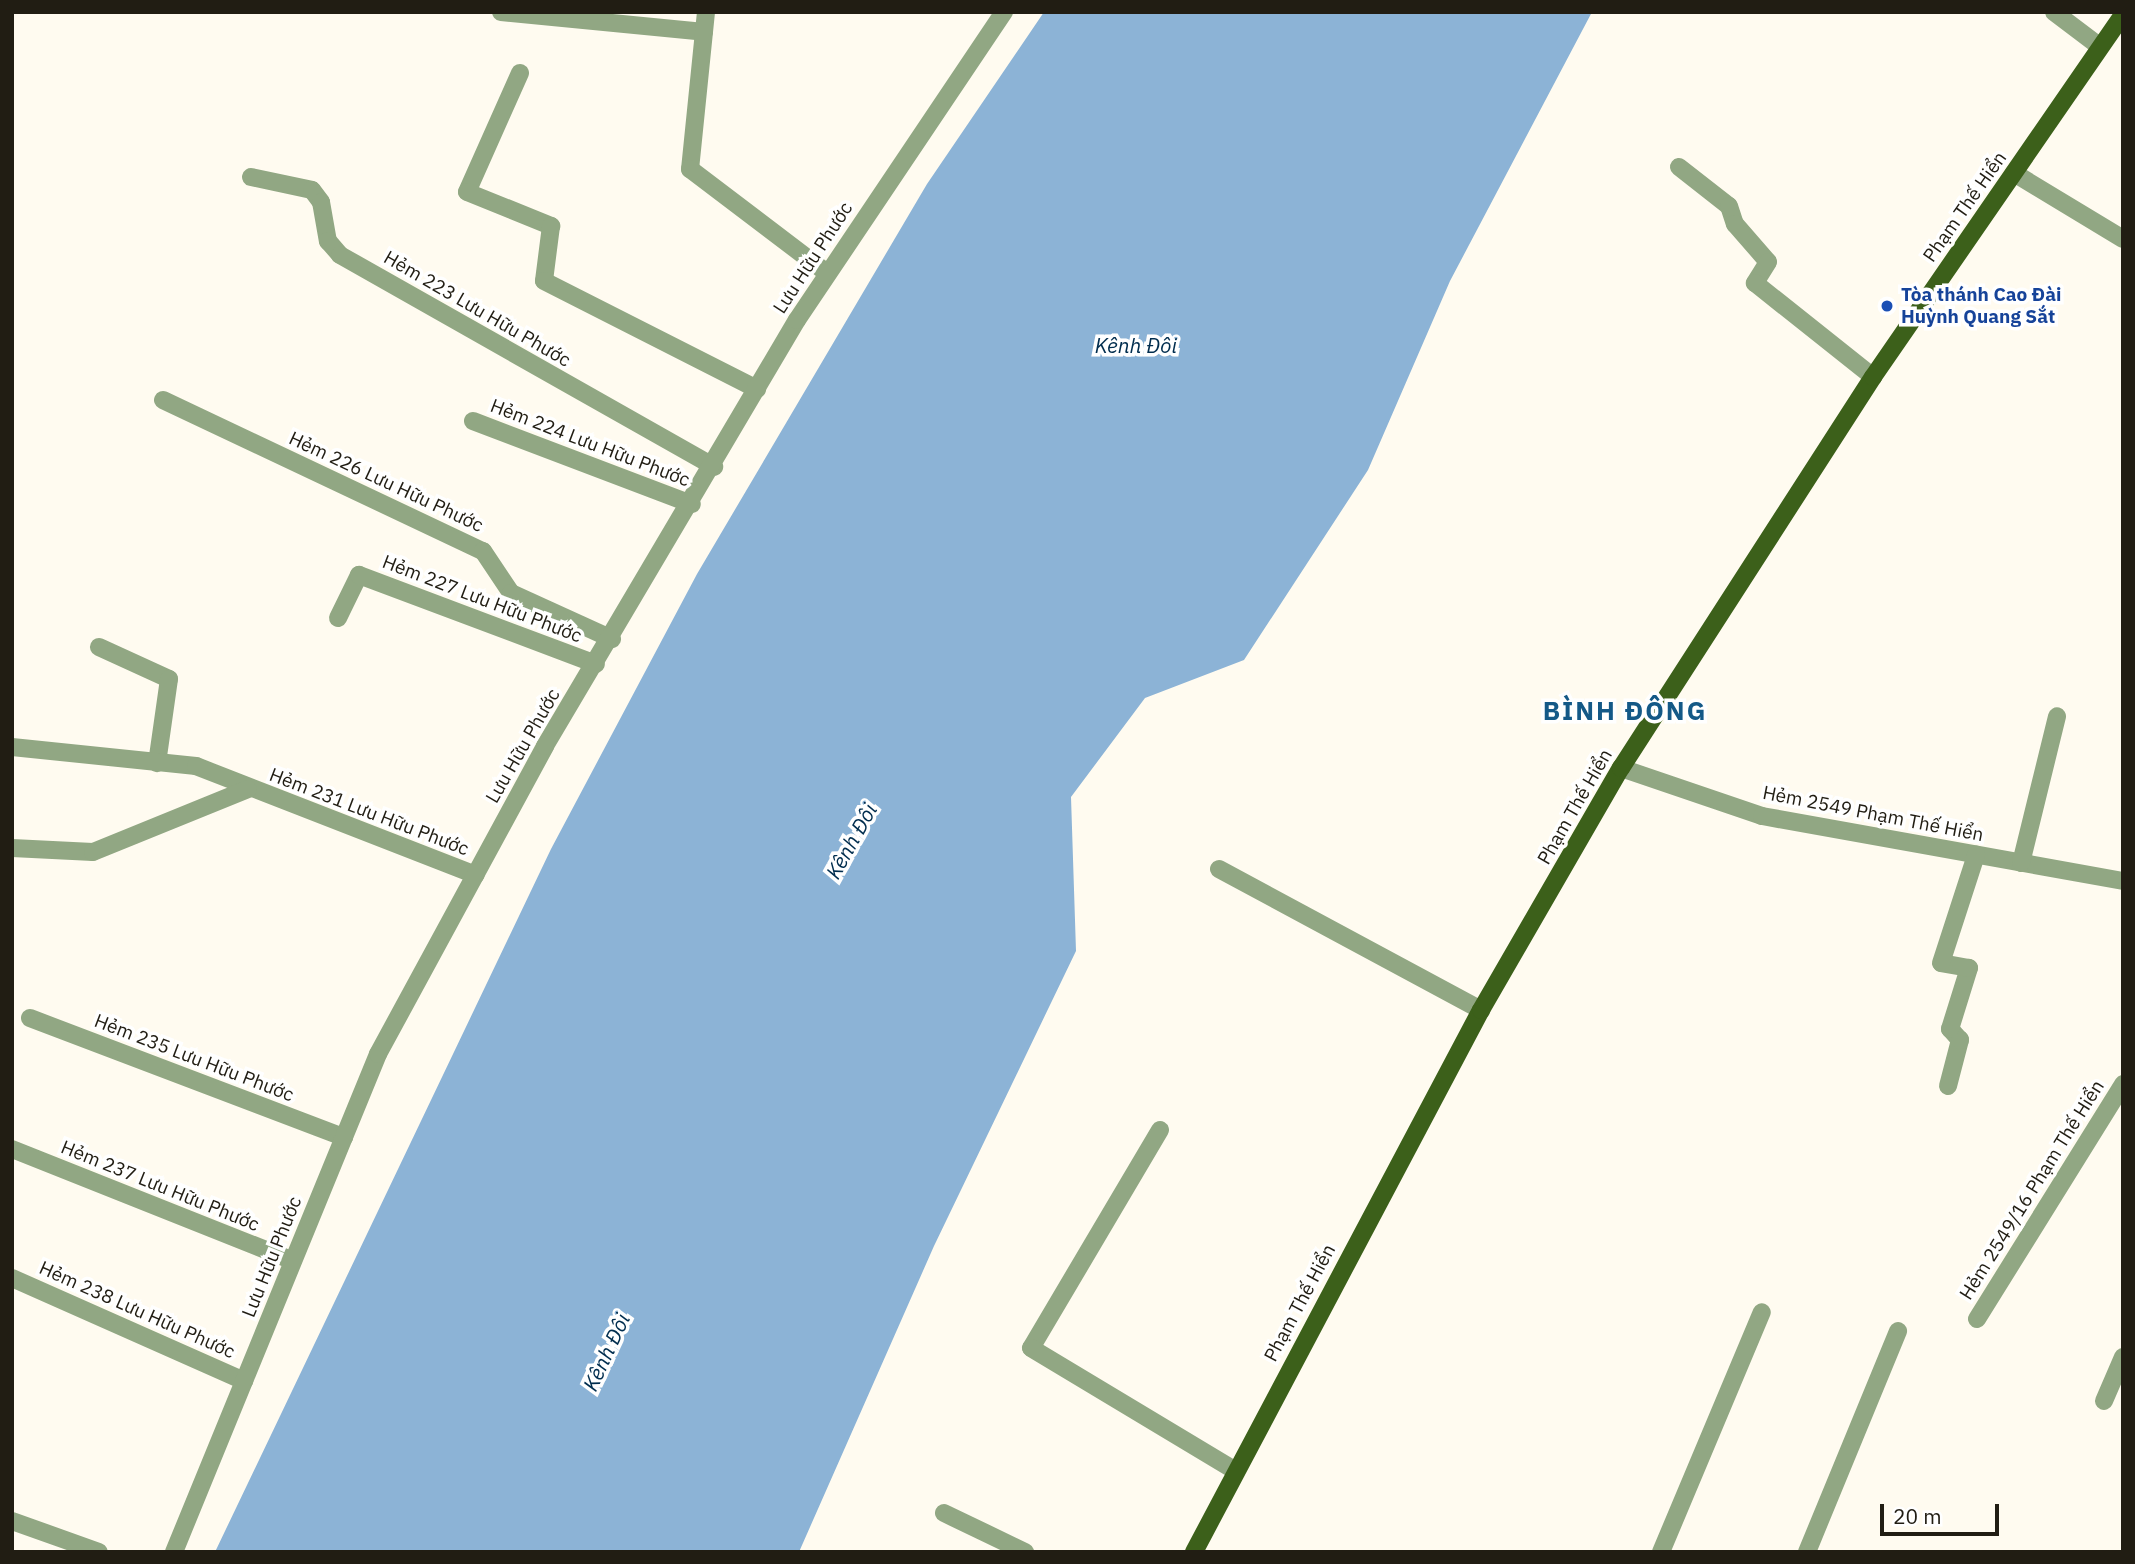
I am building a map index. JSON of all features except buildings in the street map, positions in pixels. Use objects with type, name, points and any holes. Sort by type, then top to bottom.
[{"type":"main road","name":"Phạm Thế Hiển","points":[[1195,1552],[1234,1470],[1481,1010],[1621,768],[1873,377],[2099,46],[2120,24]]},
{"type":"street","points":[[501,12],[704,32]]},
{"type":"street","points":[[706,12],[690,169],[827,273]]},
{"type":"street","name":"Lưu Hữu Phước","points":[[174,1552],[378,1054],[475,875],[757,389],[827,273],[1004,12]]},
{"type":"street","points":[[2053,12],[2099,46]]},
{"type":"street","points":[[520,73],[467,192],[551,226],[544,282],[757,389]]},
{"type":"street","points":[[1679,167],[1729,206],[1735,225],[1768,262],[1755,283],[1873,377]]},
{"type":"street","points":[[2014,173],[2123,239]]},
{"type":"street","name":"Hẻm 223 Lưu Hữu Phước","points":[[251,177],[312,190],[321,202],[328,241],[340,255],[714,467]]},
{"type":"street","name":"Hẻm 226 Lưu Hữu Phước","points":[[163,400],[483,551],[511,593],[612,639]]},
{"type":"street","name":"Hẻm 224 Lưu Hữu Phước","points":[[473,421],[692,504]]},
{"type":"street","name":"Hẻm 227 Lưu Hữu Phước","points":[[338,618],[359,575],[596,664]]},
{"type":"street","points":[[99,647],[169,679],[157,763]]},
{"type":"street","points":[[2021,863],[2057,716]]},
{"type":"street","name":"Hẻm 231 Lưu Hữu Phước","points":[[12,747],[196,766],[248,789],[475,875]]},
{"type":"street","name":"Hẻm 2549 Phạm Thế Hiển","points":[[1621,768],[1762,816],[2123,881]]},
{"type":"street","name":"Hẻm 231 Lưu Hữu Phước","points":[[12,848],[93,852],[248,789]]},
{"type":"street","points":[[1948,1086],[1960,1040],[1950,1029],[1969,968],[1941,963],[1976,855]]},
{"type":"street","points":[[1219,869],[1481,1010]]},
{"type":"street","name":"Hẻm 235 Lưu Hữu Phước","points":[[30,1018],[344,1137]]},
{"type":"street","name":"Hẻm 2549/16 Phạm Thế Hiển","points":[[1977,1319],[2123,1084]]},
{"type":"street","points":[[1160,1130],[1031,1348],[1234,1470]]},
{"type":"street","name":"Hẻm 237 Lưu Hữu Phước","points":[[12,1149],[293,1261]]},
{"type":"street","name":"Hẻm 238 Lưu Hữu Phước","points":[[12,1278],[244,1381]]},
{"type":"street","points":[[1661,1552],[1762,1312]]},
{"type":"street","points":[[1807,1552],[1898,1331]]},
{"type":"street","points":[[2104,1401],[2123,1357]]},
{"type":"street","points":[[944,1513],[1025,1552]]},
{"type":"street","points":[[12,1521],[100,1552]]},
{"type":"water","name":"Kênh Đôi","points":[[1044,12],[1592,12],[1450,281],[1368,470],[1244,660],[1145,698],[1071,797],[1076,951],[934,1246],[799,1552],[215,1552],[551,849],[697,574],[927,184]]},
{"type":"place","name":"Tòa thánh Cao Đài Huỳnh Quang Sắt","points":[[1887,306]]},
{"type":"district","name":"BÌNH ĐÔNG","points":[[1625,711]]}]
